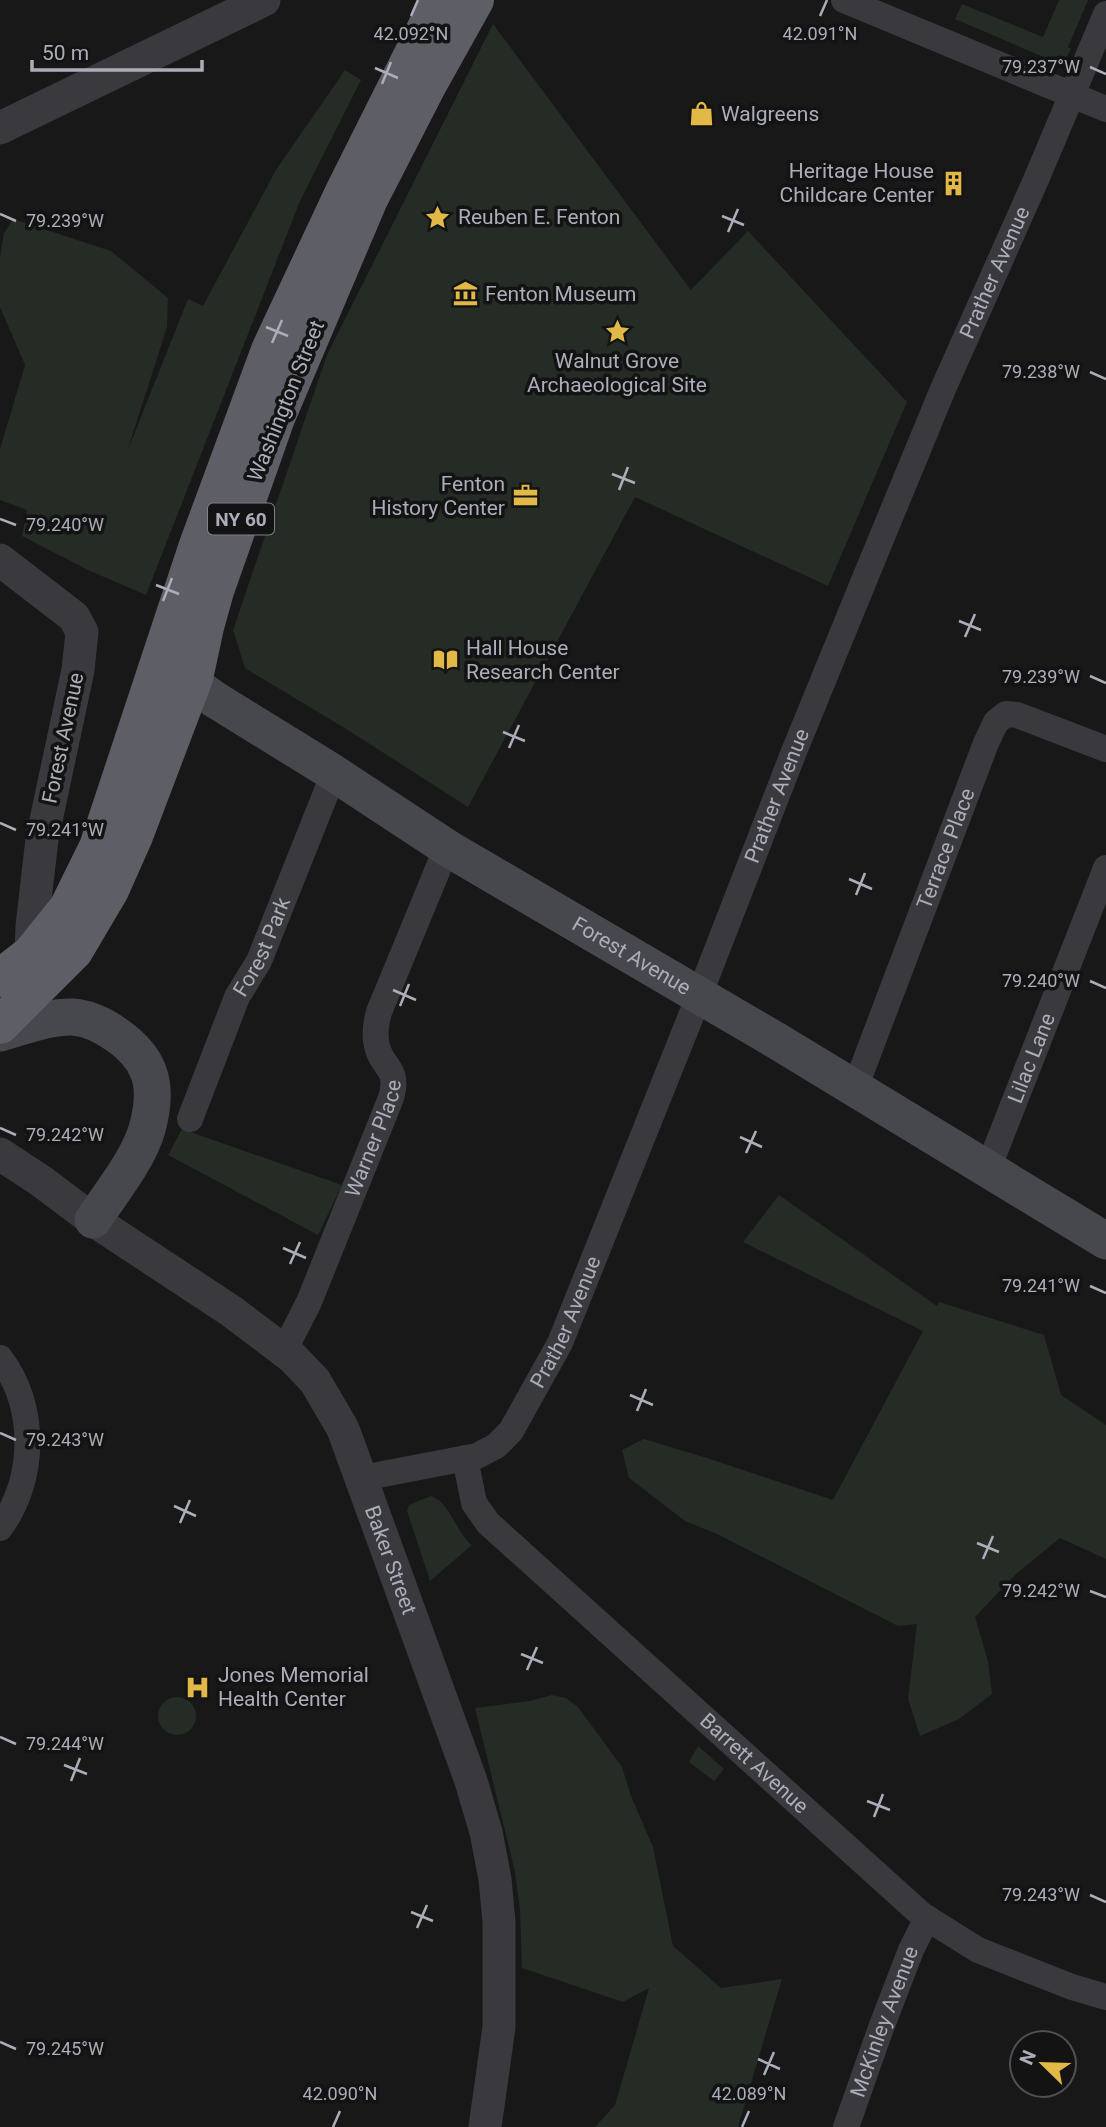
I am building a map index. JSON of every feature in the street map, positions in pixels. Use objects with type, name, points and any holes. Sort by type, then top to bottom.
[{"type":"highway","name":"Washington Street","points":[[0,1025],[74,951],[110,890],[134,836],[192,683],[215,591],[276,418],[369,199],[475,0]]},
{"type":"highway","name":"Washington Street","points":[[0,978],[31,954],[68,908],[98,847],[203,532],[270,350],[431,7]]},
{"type":"main road","name":"Forest Avenue","points":[[158,666],[192,683],[447,847],[855,1088],[1106,1241]]},
{"type":"main road","points":[[0,1033],[55,1018],[81,1018],[119,1035],[148,1070],[152,1099],[142,1143],[93,1220]]},
{"type":"street","points":[[0,128],[264,0]]},
{"type":"street","points":[[844,0],[1106,109]]},
{"type":"street","name":"Prather Avenue","points":[[356,1465],[465,1458],[477,1456],[496,1446],[512,1431],[560,1343],[868,570],[943,389],[1106,13]]},
{"type":"street","name":"Forest Avenue","points":[[0,560],[74,617],[82,632],[78,670],[42,839],[31,954]]},
{"type":"street","name":"Terrace Place","points":[[855,1088],[996,722],[1006,714],[1017,715],[1106,749]]},
{"type":"street","name":"Forest Park","points":[[190,1119],[231,1011],[243,985],[259,961],[334,773]]},
{"type":"street","name":"Warner Place","points":[[284,1351],[309,1302],[391,1098],[395,1083],[393,1075],[377,1046],[375,1030],[379,1012],[447,847]]},
{"type":"street","name":"Lilac Lane","points":[[988,1169],[1106,868]]},
{"type":"street","name":"Baker Street","points":[[0,1154],[93,1220],[231,1311],[284,1351],[315,1381],[343,1429],[471,1782],[495,1879],[499,1922],[499,2027],[485,2127]]},
{"type":"street","points":[[0,1358],[23,1403],[27,1423],[24,1475],[17,1498],[0,1528]]},
{"type":"street","name":"Barrett Avenue","points":[[465,1458],[474,1503],[488,1523],[927,1918],[978,1950],[1072,1987],[1106,1997]]},
{"type":"street","name":"McKinley Avenue","points":[[846,2127],[911,1950],[927,1918]]},
{"type":"shaded area","points":[[1059,0],[1088,0],[1068,47],[1071,49],[1062,65],[955,19],[962,4],[1043,37]]},
{"type":"shaded area","points":[[493,24],[691,290],[748,231],[907,402],[828,586],[635,497],[468,807],[245,668],[233,630],[327,355]]},
{"type":"shaded area","points":[[345,70],[361,80],[300,201],[146,595],[88,570],[22,536],[27,510],[0,500],[0,449],[25,365],[0,307],[0,258],[4,233],[13,219],[111,251],[168,298],[167,327],[127,452],[188,299],[203,306],[276,170]]},
{"type":"shaded area","points":[[182,1129],[342,1185],[318,1235],[168,1155]]},
{"type":"shaded area","points":[[779,1195],[937,1306],[939,1302],[1044,1335],[1061,1395],[1106,1425],[1106,1559],[1060,1538],[1016,1574],[975,1617],[988,1661],[992,1694],[959,1719],[920,1736],[908,1699],[917,1624],[898,1626],[717,1534],[685,1521],[629,1478],[622,1450],[644,1439],[833,1500],[923,1331],[743,1242]]},
{"type":"shaded area","points":[[431,1496],[443,1504],[472,1545],[430,1581],[407,1511],[409,1505]]},
{"type":"shaded area","points":[[552,1695],[566,1698],[578,1707],[622,1767],[653,1847],[673,1946],[721,1988],[782,1979],[738,2127],[595,2127],[615,2105],[649,1988],[623,2002],[522,1968],[520,1910],[515,1872],[475,1708],[530,1701]]},
{"type":"shaded area","points":[[177,1697],[191,1702],[196,1716],[191,1730],[177,1735],[163,1730],[158,1716],[163,1702]]},
{"type":"shaded area","points":[[698,1746],[724,1769],[714,1781],[689,1762]]},
{"type":"place","name":"Walgreens","points":[[701,114]]},
{"type":"place","name":"Heritage House Childcare Center","points":[[954,183]]},
{"type":"place","name":"Reuben E. Fenton","points":[[438,217]]},
{"type":"place","name":"Fenton Museum","points":[[465,294]]},
{"type":"place","name":"Walnut Grove Archaeological Site","points":[[617,332]]},
{"type":"place","name":"Fenton History Center","points":[[525,496]]},
{"type":"place","name":"Hall House Research Center","points":[[446,660]]},
{"type":"place","name":"Jones Memorial Health Center","points":[[198,1687]]}]
